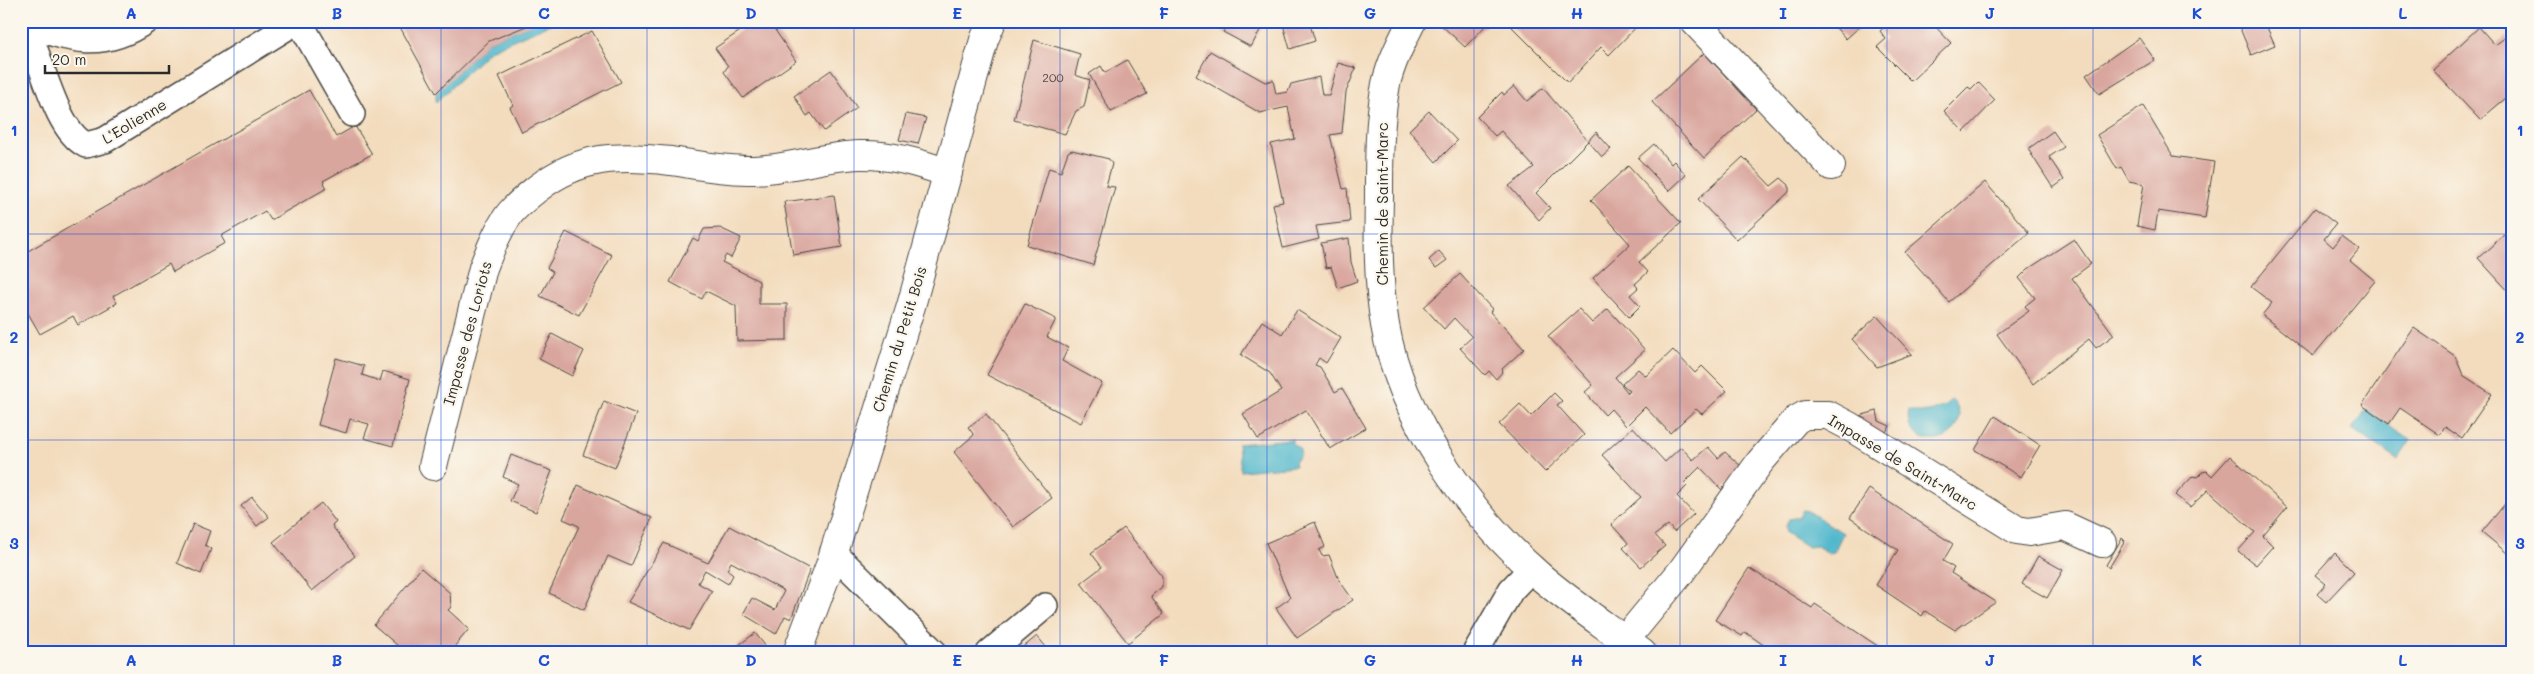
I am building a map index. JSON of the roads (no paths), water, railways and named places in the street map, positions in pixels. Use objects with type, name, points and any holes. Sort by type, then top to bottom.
[{"type":"street","name":"Chemin du Petit Bois","points":[[797,653],[834,552],[911,306],[984,40],[992,21]]},
{"type":"street","name":"Chemin de Saint-Marc","points":[[1412,21],[1394,57],[1386,82],[1382,111],[1378,231],[1380,279],[1386,327],[1408,400],[1426,435],[1470,500],[1506,543],[1532,568],[1634,647]]},
{"type":"street","points":[[1694,21],[1832,166]]},
{"type":"street","name":"Impasse des Loriots","points":[[433,466],[483,268],[494,240],[508,216],[552,177],[578,163],[605,158],[635,158],[726,169],[754,170],[858,155],[912,161],[948,173]]},
{"type":"street","name":"Impasse de Saint-Marc","points":[[1634,647],[1681,572],[1760,462],[1796,420],[1805,415],[1828,415],[1849,426],[2016,530],[2029,532],[2065,526],[2102,542]]},
{"type":"lane","name":"L’Eolienne","points":[[24,23],[69,39],[98,41],[124,33],[146,21]]},
{"type":"lane","name":"L’Eolienne","points":[[24,23],[64,124],[78,140],[86,144],[105,140],[298,21]]},
{"type":"lane","points":[[298,21],[352,114]]},
{"type":"lane","points":[[834,552],[935,653]]},
{"type":"lane","points":[[1475,653],[1511,590],[1532,568]]},
{"type":"lane","points":[[990,653],[1045,606]]},
{"type":"water","points":[[539,21],[557,21],[490,50],[436,102],[436,93],[489,41]]},
{"type":"water","points":[[1951,400],[1957,407],[1959,416],[1956,427],[1949,435],[1940,439],[1930,440],[1921,437],[1913,431],[1909,422],[1909,410],[1927,412],[1936,410]]},
{"type":"water","points":[[2366,410],[2411,440],[2398,460],[2352,429]]},
{"type":"water","points":[[1292,439],[1292,444],[1300,451],[1299,457],[1294,461],[1295,466],[1241,471],[1238,444]]},
{"type":"water","points":[[1803,510],[1808,511],[1843,533],[1834,552],[1828,553],[1817,546],[1808,547],[1786,533],[1785,527],[1789,519],[1798,517]]}]
